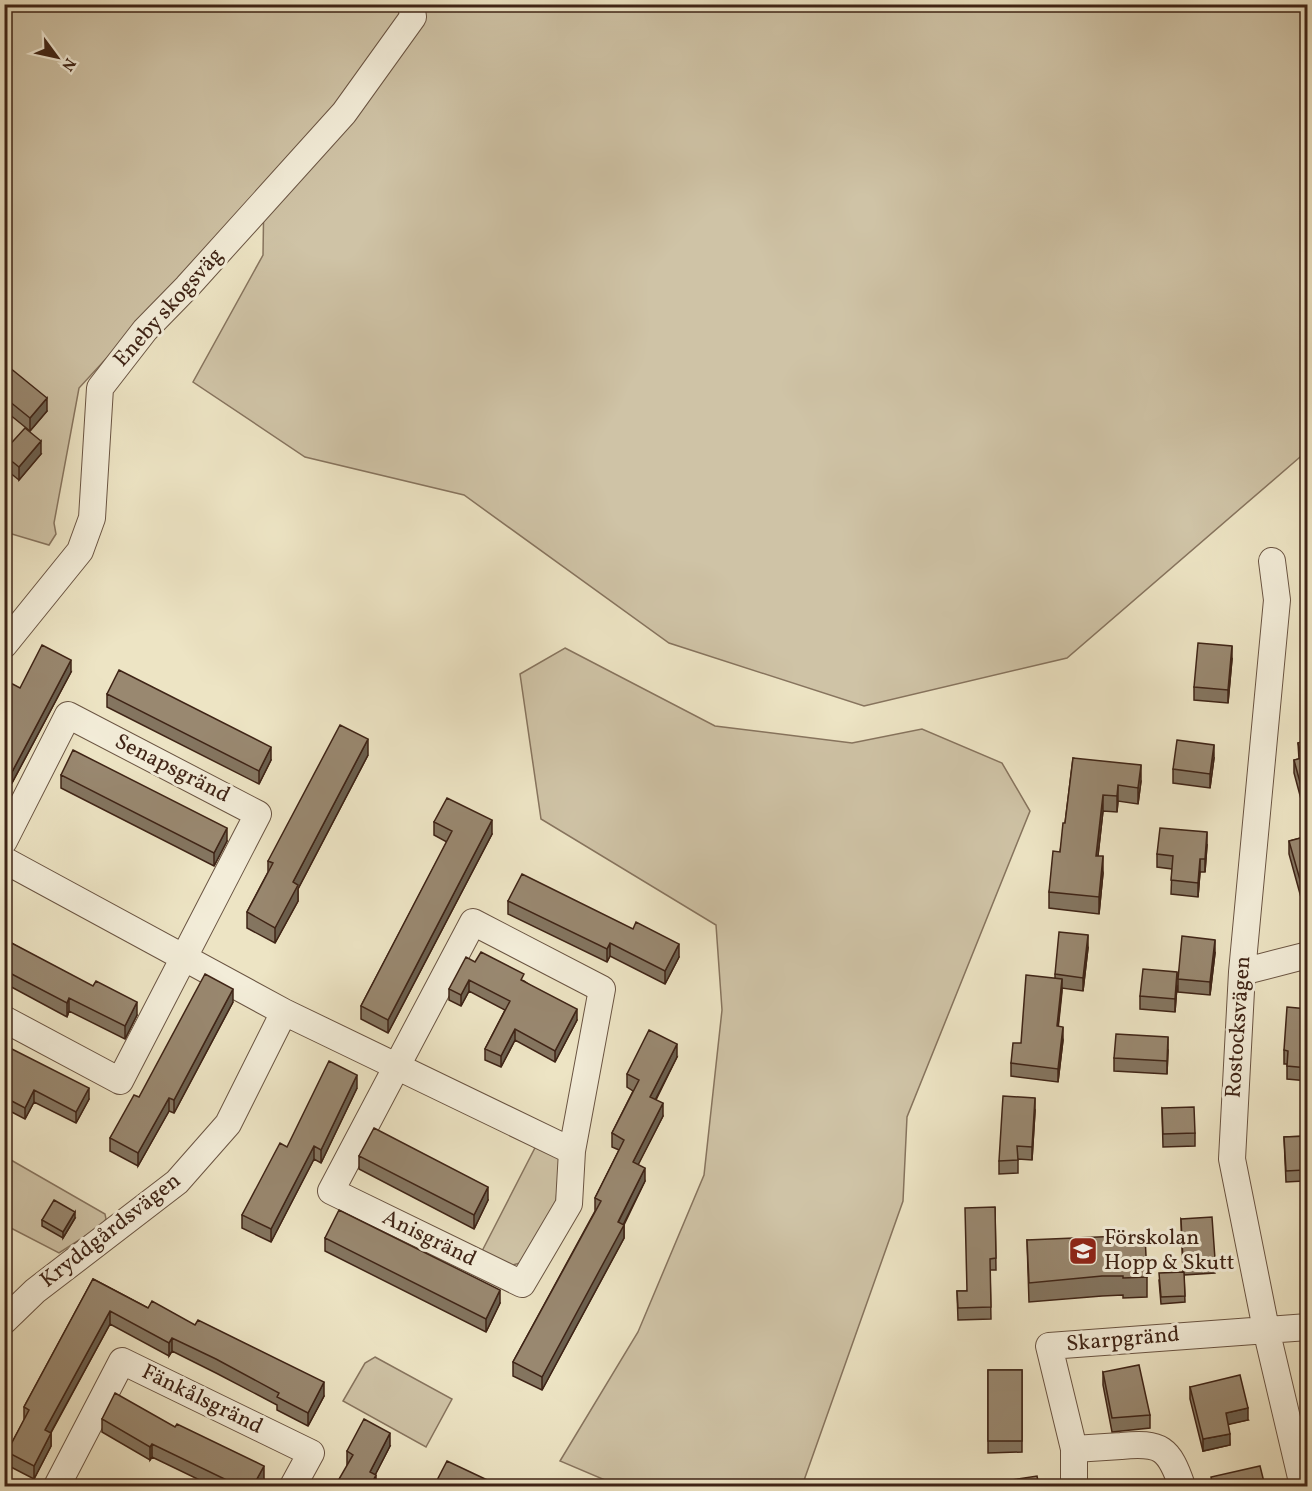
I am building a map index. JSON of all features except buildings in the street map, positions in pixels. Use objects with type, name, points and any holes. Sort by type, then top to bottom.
[{"type":"street","name":"Eneby skogsväg","points":[[4,645],[80,551],[92,518],[100,388],[145,330],[188,287],[344,113],[413,17],[411,4]]},
{"type":"street","name":"Rostocksvägen","points":[[1272,561],[1276,600],[1242,972],[1232,1159],[1266,1329],[1303,1486]]},
{"type":"street","name":"Senapsgränd","points":[[4,842],[69,715],[258,814],[120,1081],[4,1019]]},
{"type":"street","points":[[4,860],[284,1012],[572,1151]]},
{"type":"street","name":"Anisgränd","points":[[473,922],[602,989],[572,1151],[570,1204],[522,1284],[331,1191],[397,1067],[473,922]]},
{"type":"street","points":[[1242,972],[1308,955]]},
{"type":"street","name":"Kryddgårdsvägen","points":[[4,1321],[35,1291],[177,1182],[228,1124],[284,1012]]},
{"type":"street","points":[[1266,1329],[1308,1327]]},
{"type":"street","name":"Skarpgränd","points":[[1074,1486],[1074,1449],[1049,1346],[1266,1329]]},
{"type":"street","name":"Fänkålsgränd","points":[[57,1486],[122,1361],[311,1453],[293,1486]]},
{"type":"street","points":[[1074,1449],[1148,1443],[1164,1452],[1174,1465],[1182,1486]]},
{"type":"shaded area","points":[[5,5],[1307,5],[1307,451],[1067,658],[864,706],[669,643],[464,495],[305,457],[193,382],[263,255],[264,187],[79,388],[54,523],[56,534],[49,545],[5,532]]},
{"type":"shaded area","points":[[565,648],[715,726],[852,743],[922,729],[1002,763],[1030,811],[907,1117],[903,1201],[802,1486],[619,1486],[560,1461],[638,1332],[704,1175],[722,1010],[716,925],[541,819],[520,674]]},
{"type":"shaded area","points":[[538,1142],[560,1152],[556,1203],[520,1263],[509,1266],[480,1255]]},
{"type":"shaded area","points":[[4,1156],[105,1214],[106,1219],[101,1226],[59,1253],[5,1225]]},
{"type":"shaded area","points":[[375,1357],[452,1399],[426,1447],[343,1401],[365,1363]]},
{"type":"place","name":"Förskolan Hopp & Skutt","points":[[1083,1251]]}]
